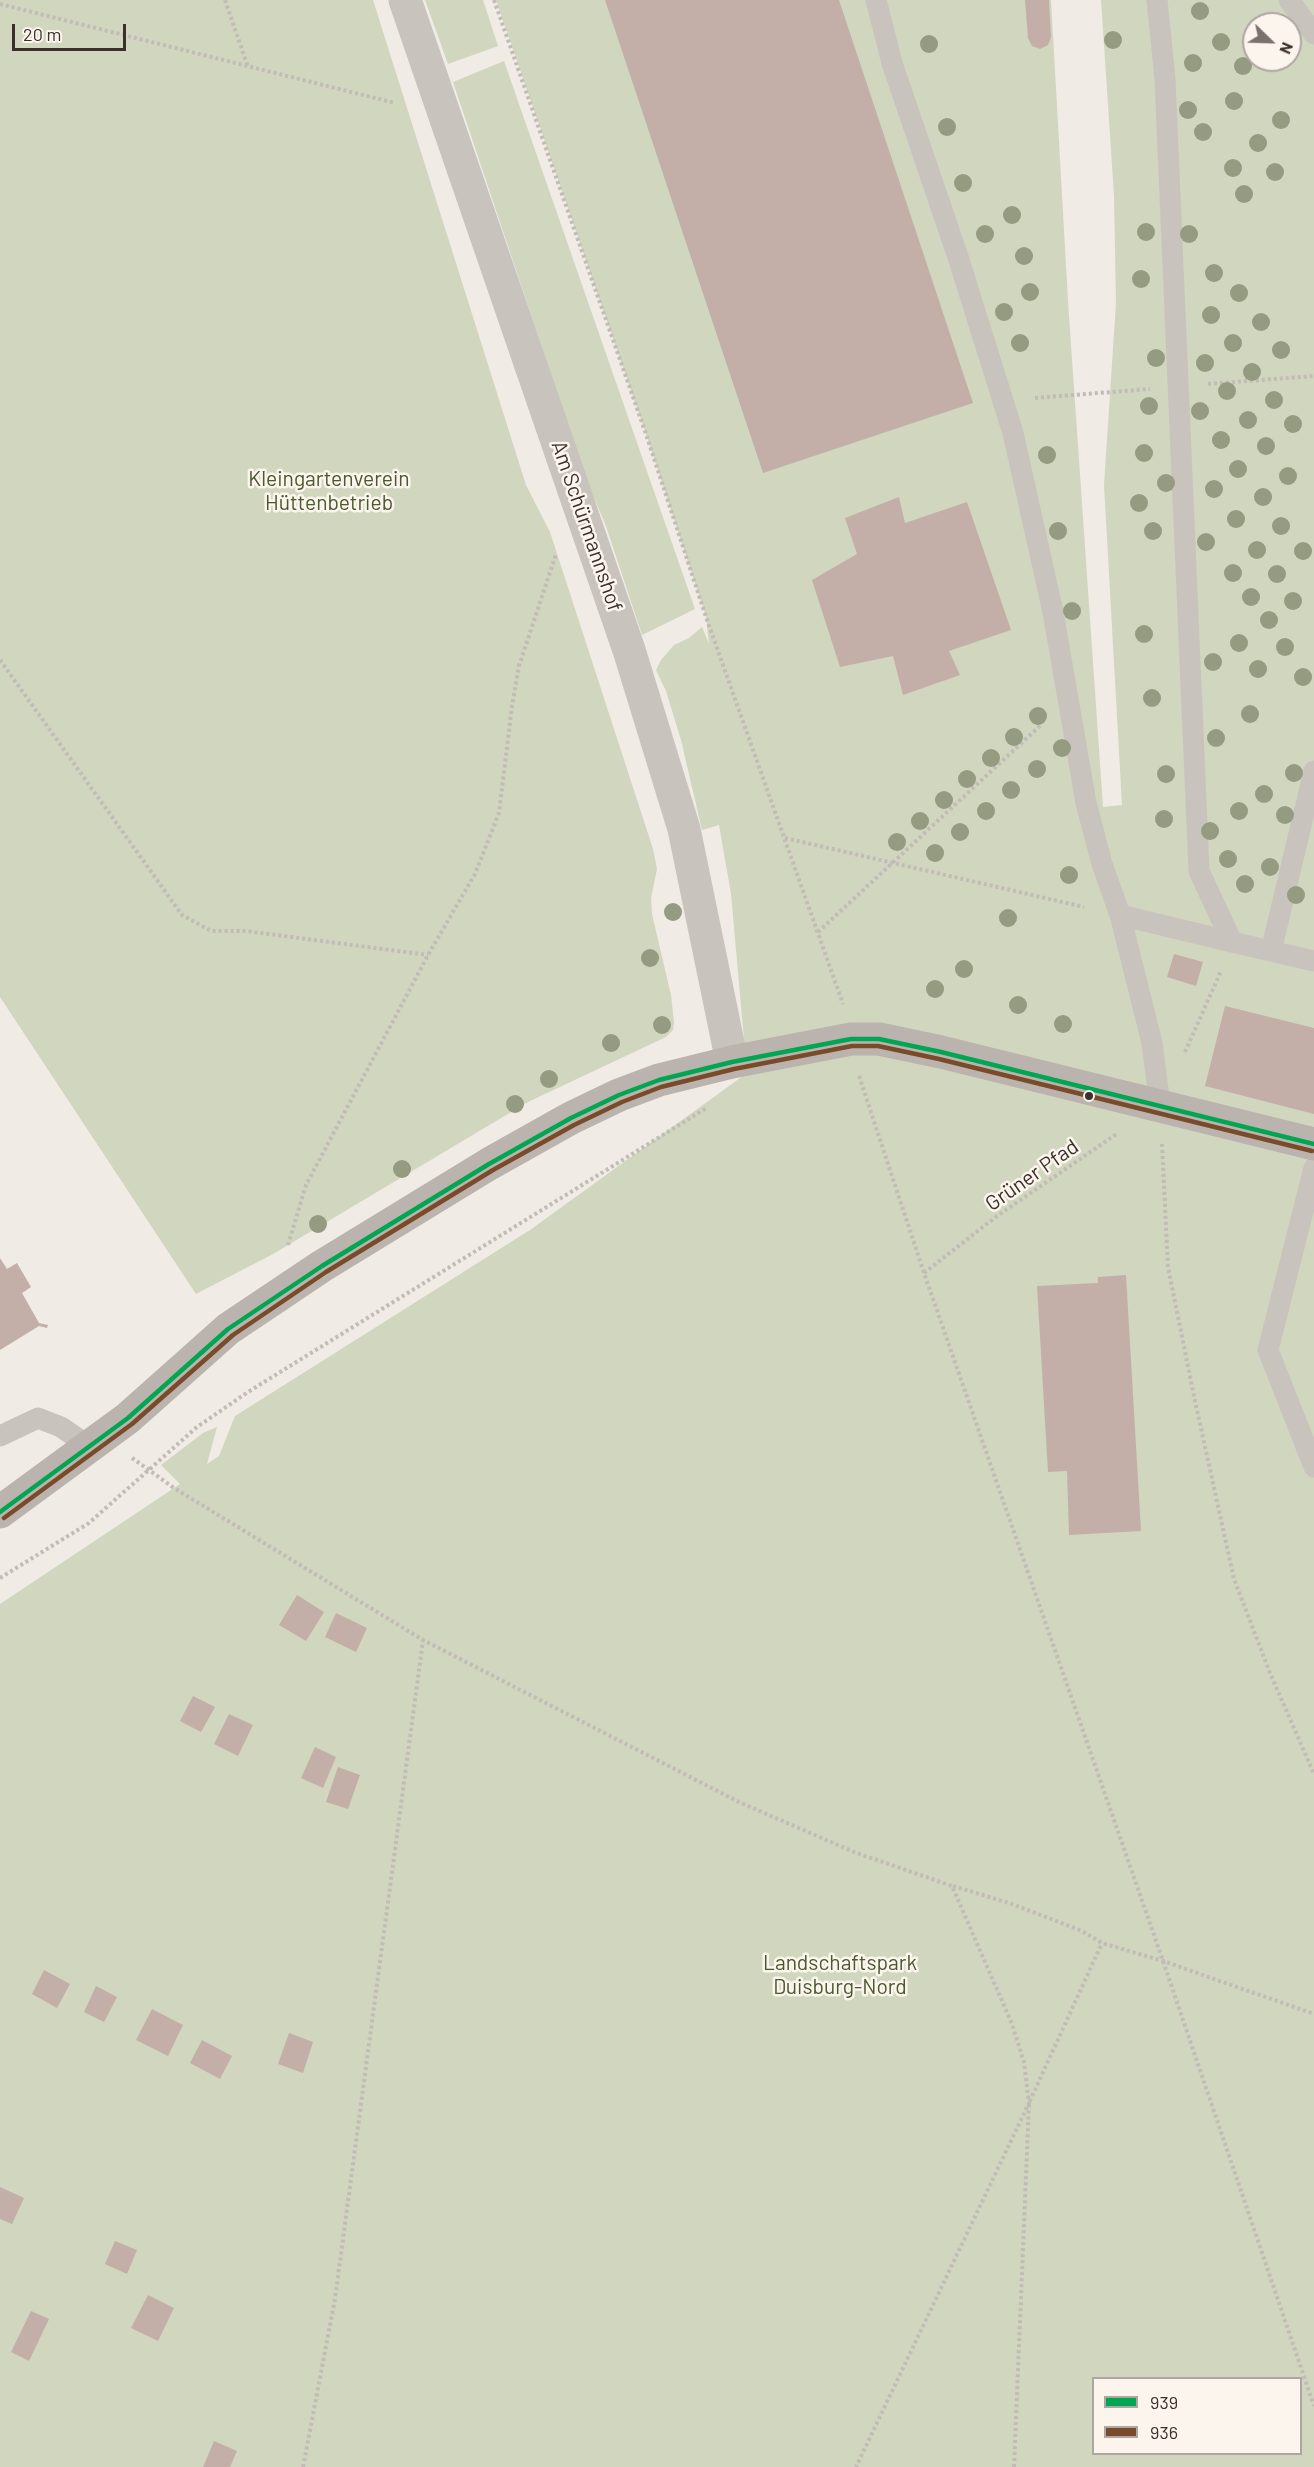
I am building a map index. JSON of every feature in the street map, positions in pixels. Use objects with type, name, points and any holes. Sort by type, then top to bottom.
[{"type":"street","name":"Am Schürmannshof","points":[[405,0],[632,661],[684,829],[732,1062]]},
{"type":"street","points":[[0,1512],[97,1442],[154,1396],[228,1329],[273,1298],[479,1170],[572,1118],[619,1095],[659,1080],[732,1062],[850,1039],[879,1039],[930,1049],[1314,1144]]},
{"type":"lane","points":[[876,0],[892,63],[1004,401],[1053,612],[1086,803],[1102,864],[1120,915],[1152,1042],[1160,1105]]},
{"type":"lane","points":[[1157,0],[1166,79],[1199,871],[1232,942]]},
{"type":"lane","points":[[1289,0],[1314,34]]},
{"type":"lane","points":[[1271,951],[1314,771]]},
{"type":"lane","points":[[1120,915],[1314,961]]},
{"type":"lane","points":[[1314,1168],[1268,1350],[1314,1467]]},
{"type":"lane","points":[[0,1436],[38,1418],[97,1442]]},
{"type":"path","points":[[225,0],[248,67]]},
{"type":"path","points":[[494,0],[646,434],[706,618],[846,1012],[855,1065],[924,1273],[1163,1961],[1314,2406]]},
{"type":"path","points":[[0,4],[395,103]]},
{"type":"path","points":[[1004,401],[1314,376]]},
{"type":"path","points":[[273,1298],[306,1185],[428,955],[475,874],[499,813],[519,666],[558,546]]},
{"type":"path","points":[[0,660],[182,915],[211,931],[246,931],[428,955]]},
{"type":"path","points":[[818,932],[1069,699]]},
{"type":"path","points":[[784,838],[893,861],[1120,915]]},
{"type":"path","points":[[1184,1055],[1204,1015],[1232,942]]},
{"type":"path","points":[[0,1578],[90,1523],[197,1427],[248,1392],[716,1102]]},
{"type":"path","points":[[1160,1105],[1168,1268],[1234,1579],[1270,1672],[1314,1774]]},
{"type":"path","name":"Grüner Pfad","points":[[924,1273],[997,1216],[1160,1105]]},
{"type":"path","points":[[97,1442],[147,1470],[423,1640],[739,1802],[854,1852],[1012,1904],[1082,1931],[1102,1943],[1163,1961],[1314,2014]]},
{"type":"path","points":[[303,2467],[334,2299],[423,1640]]},
{"type":"path","points":[[952,1886],[1012,2024],[1024,2062],[1029,2103],[1014,2467]]},
{"type":"path","points":[[856,2467],[1029,2103],[1102,1943]]},
{"type":"green space","name":"Kleingartenverein Hüttenbetrieb","points":[[0,0],[373,0],[526,485],[550,532],[653,849],[657,869],[651,898],[652,914],[671,995],[674,1022],[673,1030],[666,1037],[528,1102],[273,1254],[196,1294],[0,997]]},
{"type":"green space","points":[[425,0],[483,0],[498,46],[448,64]]},
{"type":"green space","name":"Landschaftspark Duisburg-Nord","points":[[496,0],[1051,0],[1068,301],[1103,807],[1122,805],[1104,485],[1116,303],[1114,195],[1101,0],[1314,0],[1314,2467],[0,2467],[0,1604],[180,1484],[161,1465],[203,1433],[217,1427],[207,1464],[219,1456],[235,1416],[530,1230],[747,1073],[731,894],[719,825],[702,830],[681,740],[666,691],[656,670],[674,645],[689,638],[702,627],[709,644],[706,617],[646,434]]},
{"type":"green space","points":[[504,61],[695,609],[642,635],[606,526],[586,479],[453,82]]},
{"type":"building","points":[[605,0],[839,0],[973,403],[763,473]]},
{"type":"building","points":[[1025,0],[1049,0],[1051,37],[1048,45],[1040,49],[1032,46],[1028,38]]},
{"type":"building","points":[[899,497],[905,523],[967,502],[1011,630],[949,651],[960,675],[903,695],[893,656],[840,667],[812,580],[857,554],[845,518]]},
{"type":"building","points":[[1174,954],[1203,962],[1196,986],[1167,977]]},
{"type":"building","points":[[1225,1006],[1314,1028],[1314,1114],[1205,1086]]},
{"type":"building","points":[[0,1258],[7,1269],[17,1263],[31,1287],[22,1293],[39,1323],[48,1325],[47,1328],[39,1326],[0,1350]]},
{"type":"building","points":[[1126,1275],[1141,1531],[1069,1535],[1067,1471],[1048,1472],[1037,1286],[1098,1283],[1098,1277]]},
{"type":"building","points":[[297,1595],[324,1612],[306,1641],[279,1625]]},
{"type":"building","points":[[336,1613],[367,1628],[356,1652],[325,1637]]},
{"type":"building","points":[[193,1696],[215,1707],[201,1732],[180,1721]]},
{"type":"building","points":[[229,1714],[253,1725],[238,1756],[214,1744]]},
{"type":"building","points":[[315,1747],[336,1757],[323,1788],[301,1778]]},
{"type":"building","points":[[338,1767],[360,1775],[348,1809],[326,1802]]},
{"type":"building","points":[[44,1970],[70,1984],[57,2008],[32,1994]]},
{"type":"building","points":[[96,1986],[117,1997],[104,2022],[84,2012]]},
{"type":"building","points":[[152,2009],[183,2025],[168,2056],[136,2040]]},
{"type":"building","points":[[289,2033],[313,2042],[303,2073],[278,2064]]},
{"type":"building","points":[[202,2040],[232,2056],[220,2079],[190,2063]]},
{"type":"building","points":[[0,2187],[24,2198],[12,2224],[0,2219]]},
{"type":"building","points":[[115,2241],[137,2250],[127,2274],[105,2264]]},
{"type":"building","points":[[148,2295],[174,2308],[158,2341],[131,2328]]},
{"type":"building","points":[[31,2311],[49,2319],[29,2361],[11,2352]]},
{"type":"building","points":[[214,2441],[237,2451],[230,2467],[203,2467]]},
{"type":"transit line","name":"939","points":[[0,1512],[128,1418],[228,1329],[322,1266],[489,1164],[571,1118],[619,1095],[659,1080],[732,1062],[851,1039],[879,1039],[941,1052],[1314,1144]]},
{"type":"transit line","name":"936","points":[[4,1518],[132,1424],[233,1335],[326,1272],[493,1170],[574,1125],[622,1102],[661,1087],[734,1069],[852,1046],[878,1046],[1312,1151]]}]
